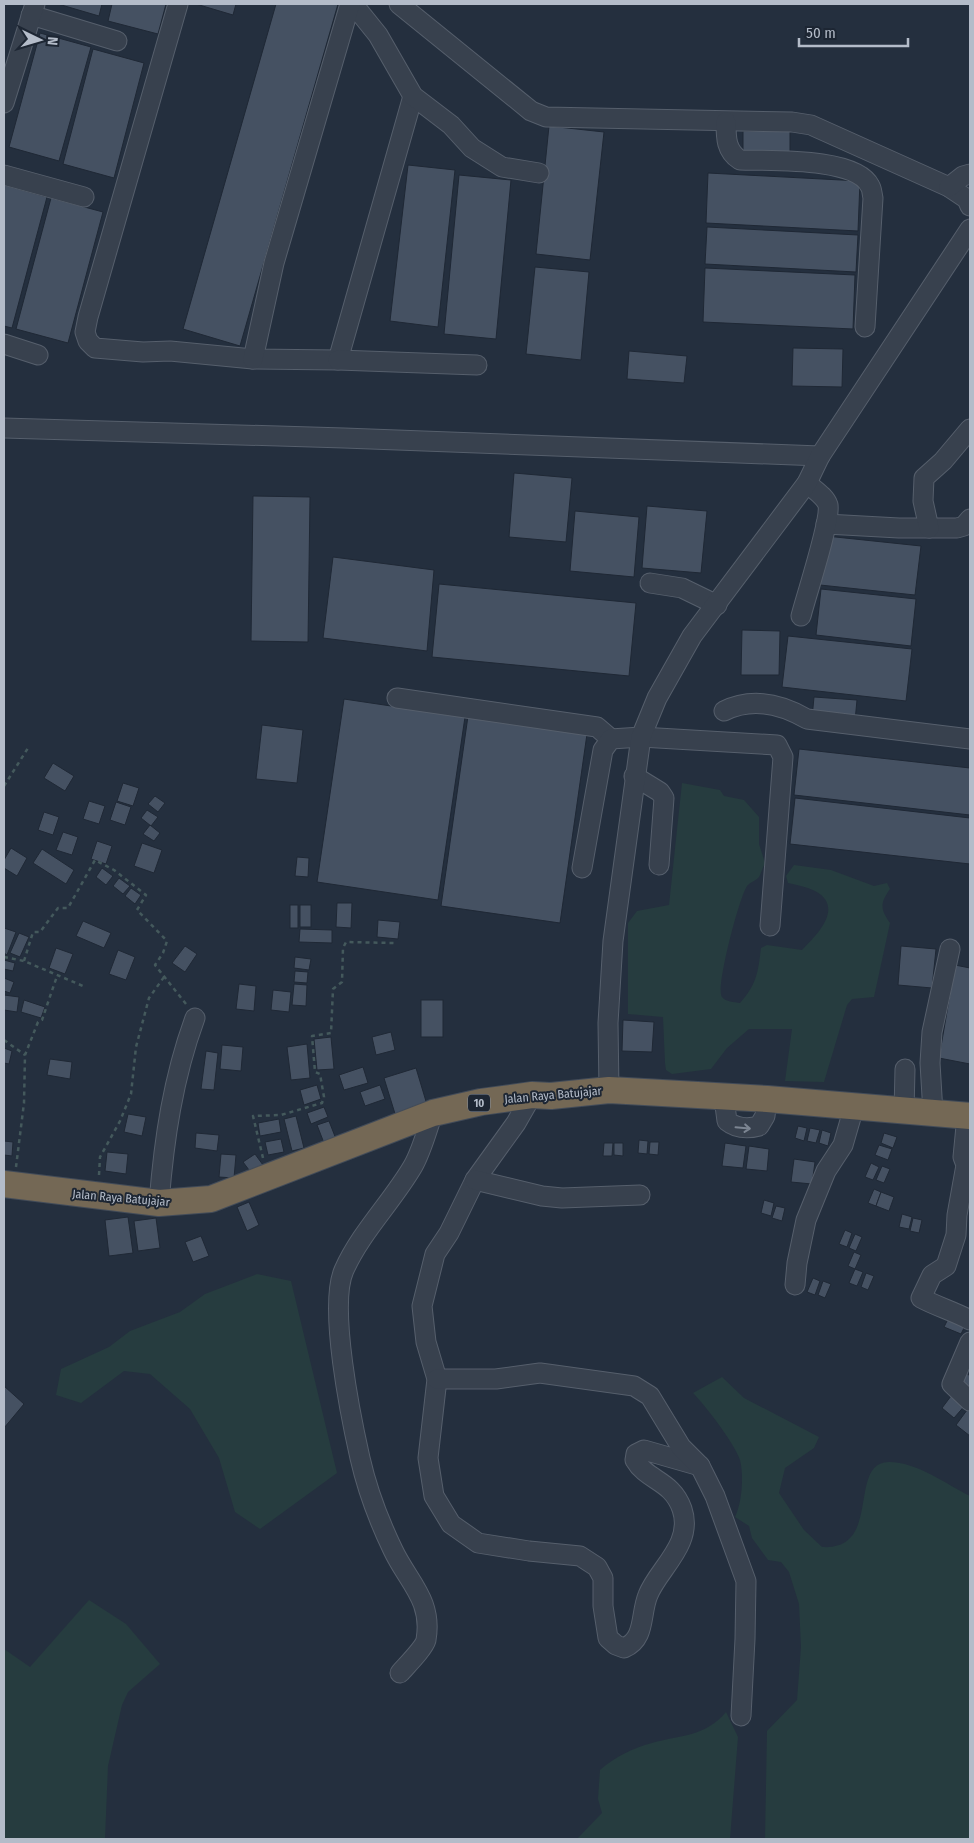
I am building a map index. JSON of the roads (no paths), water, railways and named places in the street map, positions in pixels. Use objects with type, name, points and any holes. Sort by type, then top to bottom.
[{"type":"highway","name":"Jalan Raya Batujajar","points":[[8,1185],[159,1203],[211,1199],[433,1113],[482,1102],[532,1095],[551,1096],[609,1090],[767,1099],[969,1116]]},
{"type":"street","points":[[178,4],[88,316],[85,332],[88,341],[95,348],[143,352],[170,351],[253,359],[477,365]]},
{"type":"street","points":[[253,359],[274,263],[351,4]]},
{"type":"street","points":[[351,4],[378,35],[412,96],[451,125],[472,148],[502,167],[539,173]]},
{"type":"street","points":[[399,4],[531,111],[546,117],[811,124],[949,187],[967,199],[970,206]]},
{"type":"street","points":[[4,104],[33,9],[117,41]]},
{"type":"street","points":[[338,360],[412,96]]},
{"type":"street","points":[[726,122],[726,138],[731,154],[740,160],[839,165],[855,172],[870,185],[873,198],[865,327]]},
{"type":"street","points":[[949,187],[963,176],[970,174]]},
{"type":"street","points":[[4,175],[84,197]]},
{"type":"street","points":[[609,1090],[608,1022],[614,941],[634,776],[641,737],[657,698],[692,636],[717,605],[806,482],[820,456],[970,229]]},
{"type":"street","points":[[4,344],[38,355]]},
{"type":"street","points":[[4,428],[334,437],[820,456]]},
{"type":"street","points":[[929,528],[923,501],[924,478],[943,461],[970,428]]},
{"type":"street","points":[[801,616],[826,524],[828,507],[826,501],[806,482]]},
{"type":"street","points":[[826,524],[957,528],[964,526],[970,519]]},
{"type":"street","points":[[650,583],[682,588],[717,605]]},
{"type":"street","points":[[396,698],[597,727],[611,740]]},
{"type":"street","points":[[724,711],[733,707],[765,703],[789,708],[806,719],[970,739]]},
{"type":"street","points":[[582,868],[603,750],[611,740],[641,737],[776,745],[781,750],[783,757],[770,926]]},
{"type":"street","points":[[634,776],[660,792],[664,798],[658,865]]},
{"type":"street","points":[[933,1113],[930,1063],[932,1032],[950,949]]},
{"type":"street","points":[[159,1203],[169,1114],[181,1063],[195,1018]]},
{"type":"street","points":[[904,1112],[905,1070]]},
{"type":"street","points":[[532,1095],[516,1123],[475,1180],[462,1208],[435,1254],[422,1306],[426,1342],[437,1378],[428,1458],[434,1496],[451,1524],[478,1543],[580,1556],[597,1566],[603,1578],[603,1606],[608,1638],[616,1645],[624,1648],[632,1645],[639,1634],[648,1594],[670,1563],[683,1535],[682,1510],[671,1488],[639,1467],[635,1460],[636,1454],[644,1450],[700,1466]]},
{"type":"street","points":[[795,1285],[797,1264],[806,1220],[826,1171],[843,1145],[854,1107]]},
{"type":"street","points":[[400,1673],[426,1641],[425,1606],[418,1589],[398,1561],[380,1522],[360,1459],[341,1361],[339,1290],[343,1272],[361,1240],[413,1165],[433,1113]]},
{"type":"street","points":[[969,1116],[963,1158],[966,1165],[957,1215],[956,1235],[946,1266],[932,1275],[921,1298],[946,1311],[951,1310],[970,1320]]},
{"type":"street","points":[[475,1180],[542,1196],[562,1198],[640,1195]]},
{"type":"street","points":[[970,1342],[952,1384],[970,1401]]},
{"type":"street","points":[[437,1378],[496,1379],[540,1373],[634,1386],[650,1396],[681,1447],[700,1466],[715,1496],[746,1581],[741,1716]]}]
